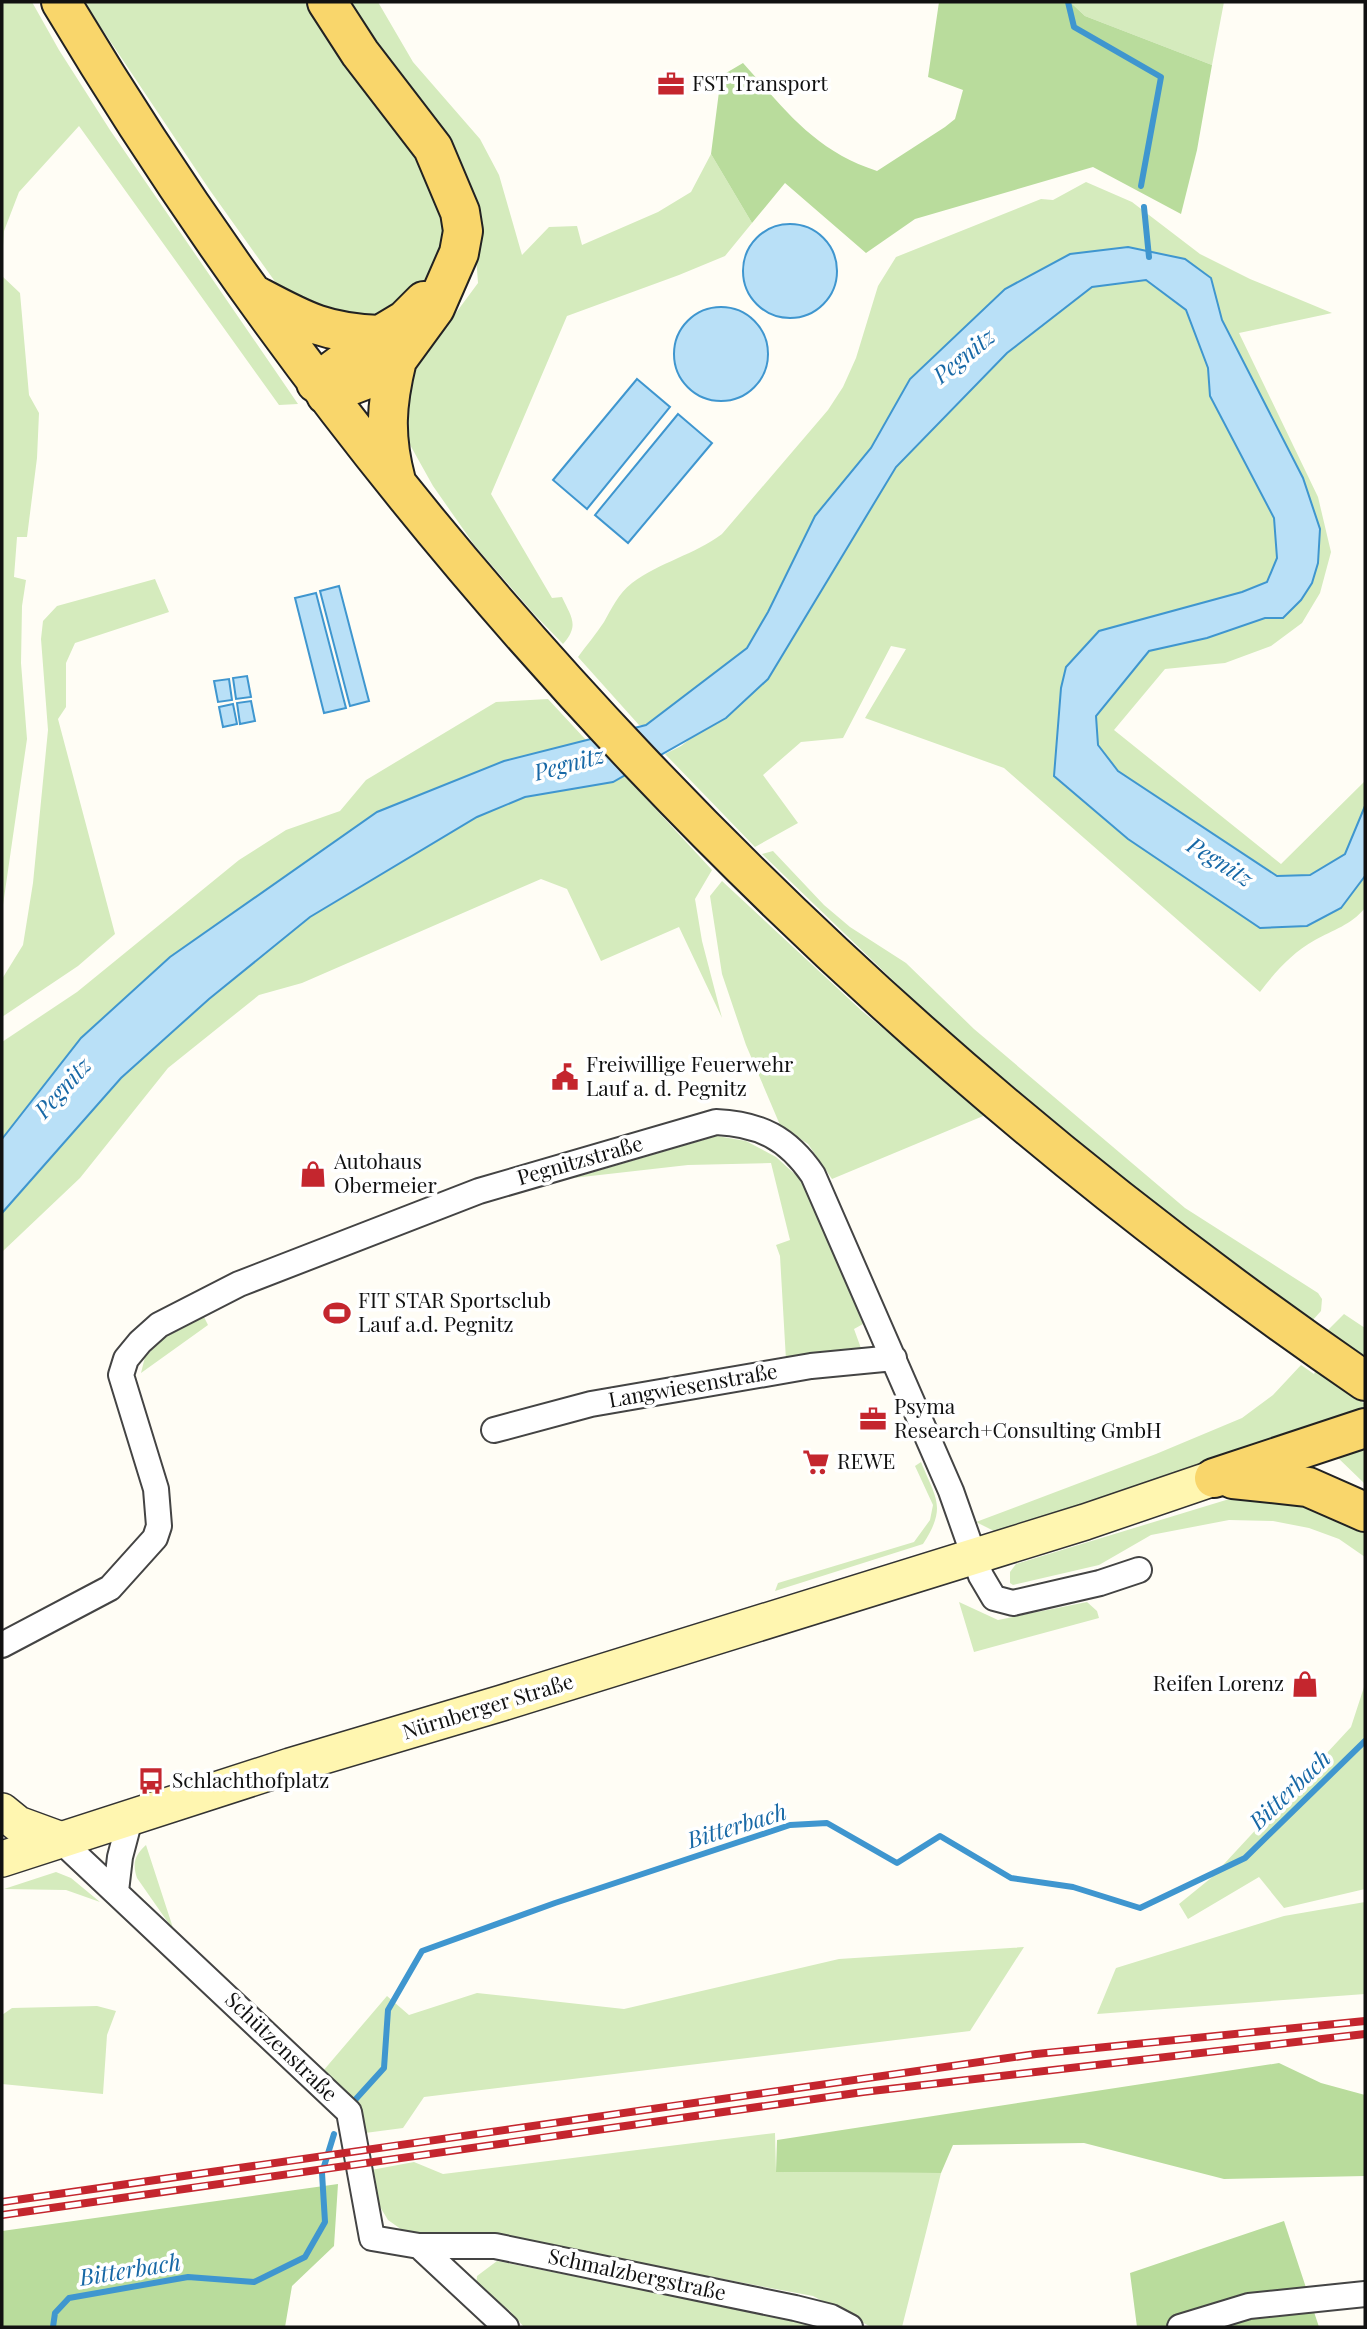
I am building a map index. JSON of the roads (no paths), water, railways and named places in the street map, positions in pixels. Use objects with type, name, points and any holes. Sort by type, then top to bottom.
[{"type":"main road","points":[[61,2],[177,188],[321,389],[398,487],[513,624],[667,789],[874,990],[996,1098],[1141,1217],[1365,1381]]},
{"type":"main road","points":[[321,389],[365,380],[388,347],[435,308],[459,253],[463,231],[460,212],[433,148],[360,53],[327,2]]},
{"type":"main road","points":[[250,292],[305,321],[388,347]]},
{"type":"main road","points":[[388,347],[389,392],[386,424],[389,455],[398,487]]},
{"type":"main road","points":[[1214,1478],[1365,1428]]},
{"type":"main road","points":[[1319,1443],[1365,1496]]},
{"type":"main road","points":[[1214,1478],[1308,1487],[1365,1512]]},
{"type":"main road","name":"Nürnberger Straße","points":[[2,1859],[290,1766],[513,1700],[1085,1522],[1214,1478]]},
{"type":"main road","points":[[2,1811],[18,1824],[59,1839]]},
{"type":"street","name":"Pegnitzstraße","points":[[2,1645],[110,1588],[155,1538],[159,1525],[156,1489],[121,1375],[126,1359],[159,1325],[239,1284],[479,1191],[716,1122],[740,1123],[775,1136],[802,1158],[813,1175],[951,1491],[974,1556]]},
{"type":"street","name":"Langwiesenstraße","points":[[495,1430],[591,1404],[811,1366],[894,1358]]},
{"type":"street","points":[[974,1556],[981,1576],[994,1598],[1013,1603],[1100,1583],[1139,1570]]},
{"type":"street","points":[[116,1891],[120,1857],[130,1819]]},
{"type":"street","name":"Schützenstraße","points":[[59,1839],[349,2112],[372,2238],[419,2246]]},
{"type":"street","points":[[419,2246],[506,2327]]},
{"type":"street","name":"Schmalzbergstraße","points":[[419,2246],[495,2246],[795,2308],[831,2317],[850,2327]]},
{"type":"street","points":[[1180,2327],[1249,2306],[1365,2294]]},
{"type":"water","points":[[790,224],[808,228],[823,238],[833,253],[837,271],[833,289],[823,304],[808,314],[790,318],[772,314],[757,304],[747,289],[743,271],[747,253],[757,238],[772,228]]},
{"type":"water","name":"Pegnitz","points":[[1128,247],[1185,259],[1211,278],[1222,320],[1303,478],[1320,529],[1318,563],[1312,583],[1301,600],[1283,618],[1265,618],[1207,638],[1149,651],[1096,716],[1098,745],[1118,771],[1277,876],[1310,875],[1345,854],[1365,806],[1365,876],[1341,908],[1307,926],[1260,928],[1128,839],[1054,776],[1061,688],[1066,667],[1099,631],[1242,592],[1267,582],[1277,558],[1274,518],[1210,396],[1208,368],[1186,310],[1146,280],[1092,287],[1007,353],[896,467],[768,679],[726,718],[613,782],[525,797],[477,817],[310,917],[209,999],[121,1078],[2,1213],[2,1139],[81,1038],[170,957],[377,812],[504,761],[646,725],[747,648],[768,612],[815,516],[871,448],[910,379],[1005,289],[1070,254]]},
{"type":"water","points":[[712,307],[730,307],[755,320],[765,336],[768,354],[765,372],[755,388],[730,401],[712,401],[687,388],[674,363],[674,345],[687,320]]},
{"type":"water","points":[[637,379],[670,407],[587,509],[553,480]]},
{"type":"water","points":[[678,414],[712,443],[628,543],[595,515]]},
{"type":"water","points":[[339,586],[369,701],[350,706],[320,591]]},
{"type":"water","points":[[316,593],[346,708],[324,713],[295,598]]},
{"type":"water","points":[[247,676],[251,697],[236,699],[233,678]]},
{"type":"water","points":[[229,679],[232,700],[218,702],[214,681]]},
{"type":"water","points":[[251,701],[255,721],[240,724],[237,703]]},
{"type":"water","points":[[233,704],[237,724],[223,727],[219,707]]},
{"type":"waterway","points":[[1068,2],[1074,27],[1161,77],[1141,186]]},
{"type":"waterway","points":[[1144,207],[1149,257]]},
{"type":"waterway","name":"Bitterbach","points":[[355,2100],[384,2068],[388,2010],[422,1951],[555,1903],[790,1825],[827,1823],[897,1863],[940,1836],[1011,1878],[1073,1887],[1140,1908],[1245,1858],[1365,1741]]},
{"type":"waterway","name":"Bitterbach","points":[[53,2327],[55,2313],[69,2298],[188,2277],[254,2282],[305,2257],[325,2222],[322,2173],[334,2134]]},
{"type":"railway","points":[[2,2202],[1036,2054],[1365,2021]]},
{"type":"railway","points":[[2,2215],[863,2092],[1365,2034]]},
{"type":"place","name":"FST Transport","points":[[671,84]]},
{"type":"place","name":"Freiwillige Feuerwehr Lauf a. d. Pegnitz","points":[[565,1077]]},
{"type":"place","name":"Autohaus Obermeier","points":[[313,1174]]},
{"type":"place","name":"FIT STAR Sportsclub Lauf a.d. Pegnitz","points":[[337,1313]]},
{"type":"place","name":"Psyma Research+Consulting GmbH","points":[[873,1419]]},
{"type":"place","name":"REWE","points":[[816,1462]]},
{"type":"place","name":"Reifen Lorenz","points":[[1305,1684]]},
{"type":"place","name":"Schlachthofplatz","points":[[151,1781]]}]
